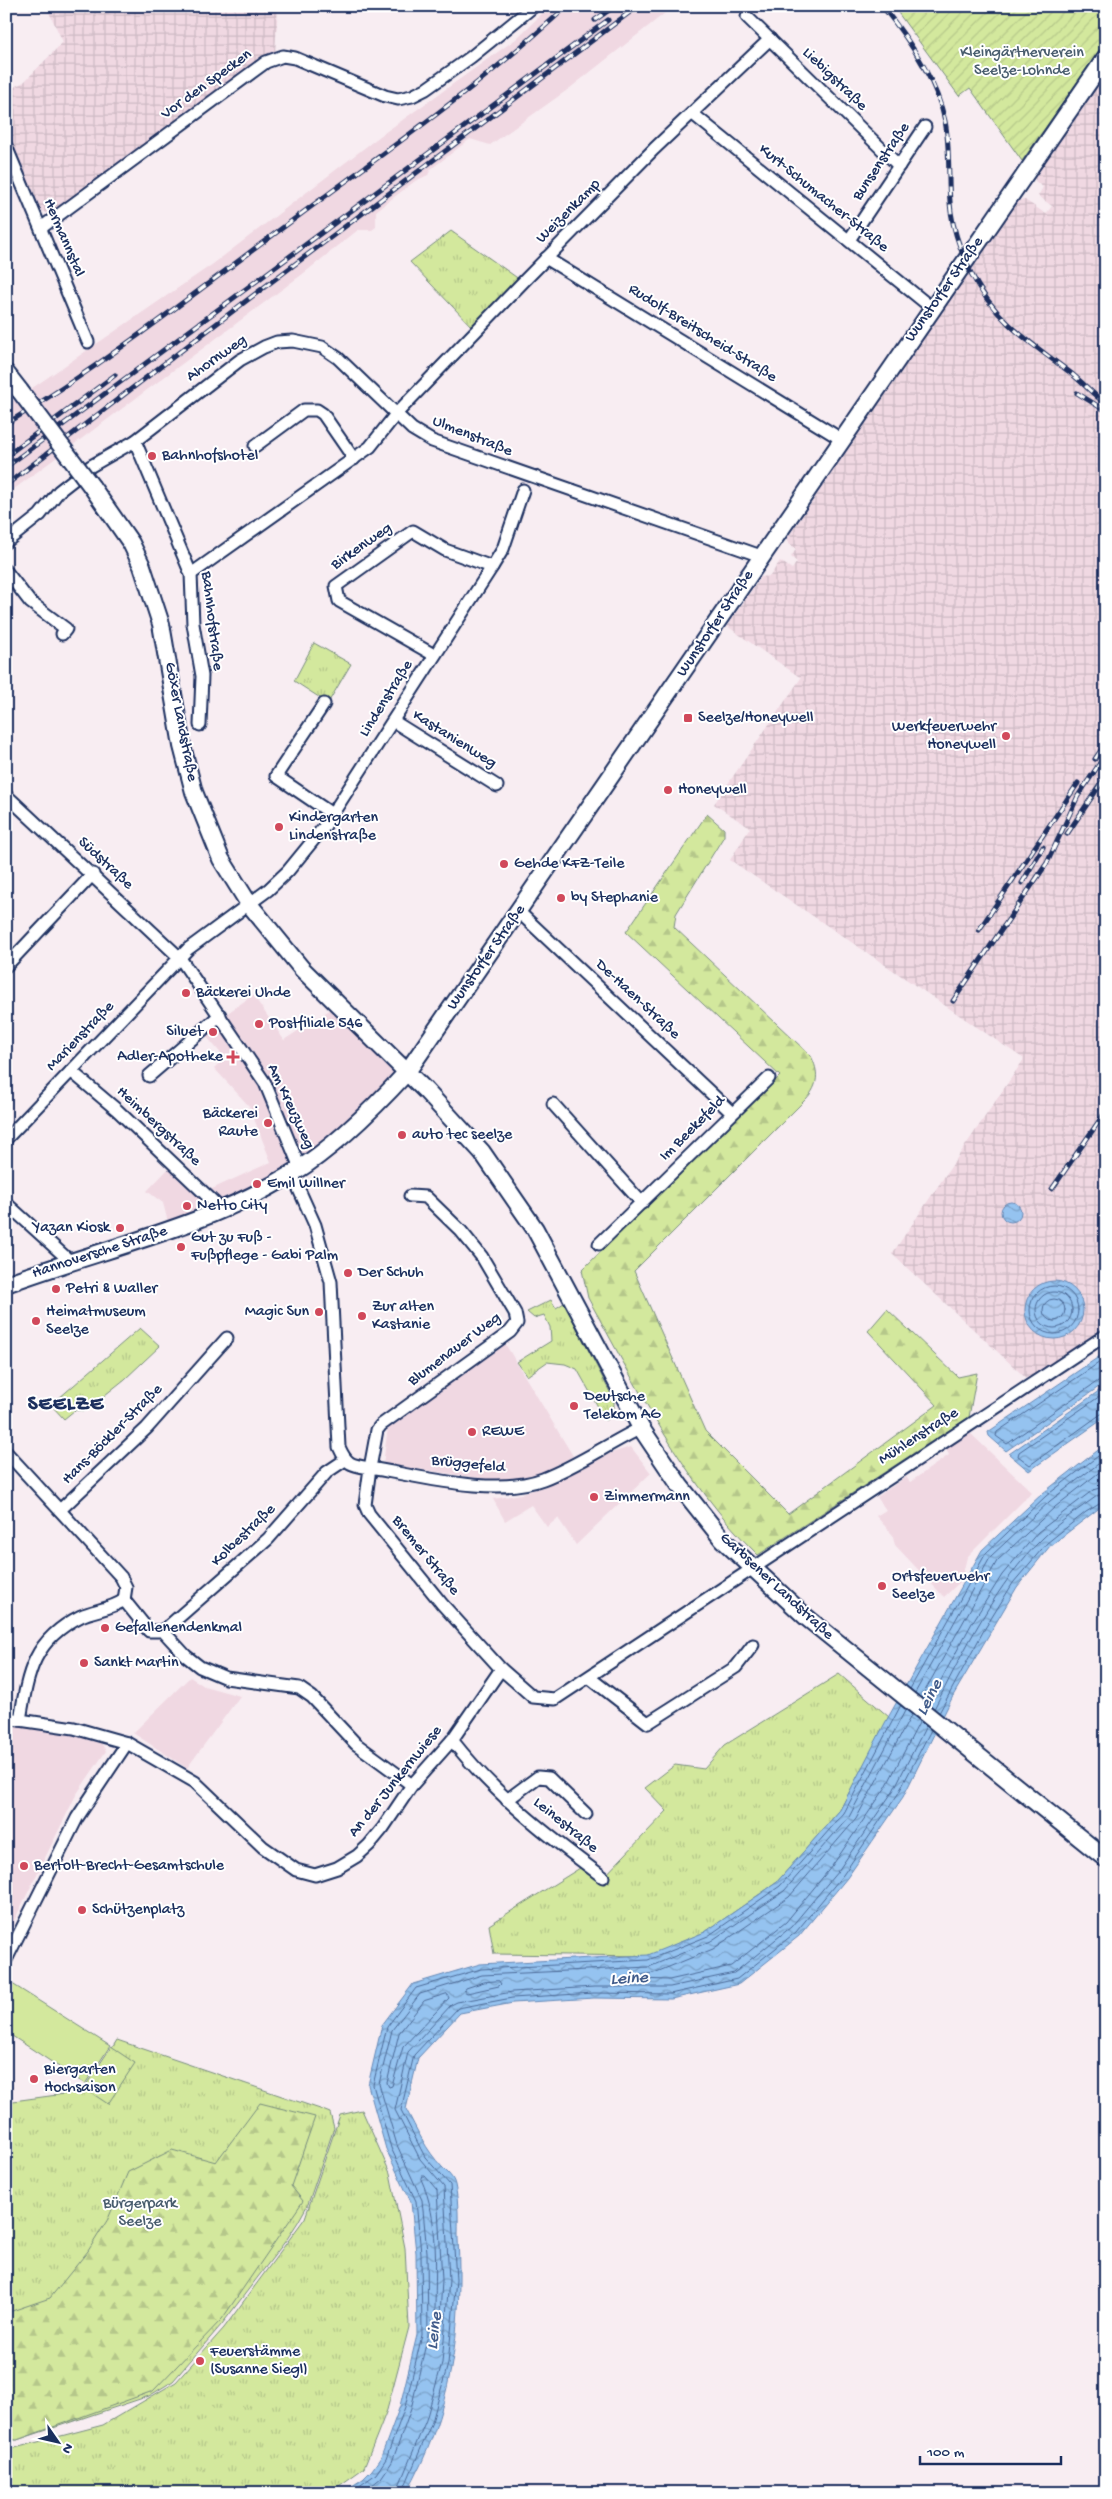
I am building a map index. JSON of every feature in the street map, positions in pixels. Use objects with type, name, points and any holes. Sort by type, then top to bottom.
[{"type":"main road","name":"Wunstorfer Straße","points":[[296,1171],[374,1108],[407,1072],[519,912],[841,439],[1106,57]]},
{"type":"main road","name":"Göxer Landstraße","points":[[6,373],[132,543],[142,566],[161,624],[182,746],[194,792],[221,859],[249,904],[302,968],[407,1072]]},
{"type":"main road","name":"Garbsener Landstraße","points":[[407,1072],[482,1152],[535,1230],[641,1428],[699,1512],[751,1568],[857,1659],[1106,1859]]},
{"type":"main road","name":"Hannoversche Straße","points":[[6,1284],[189,1224],[296,1171]]},
{"type":"street","name":"Vor den Specken","points":[[41,228],[266,62],[283,56],[295,58],[385,96],[398,99],[405,98],[426,89],[471,57],[534,6]]},
{"type":"street","name":"Liebigstraße","points":[[747,17],[899,166]]},
{"type":"street","name":"Weizenkamp","points":[[397,413],[654,148],[693,114],[770,39]]},
{"type":"street","name":"Kurt-Schumacher-Straße","points":[[693,114],[932,310]]},
{"type":"street","name":"Bunsenstraße","points":[[849,240],[925,127]]},
{"type":"street","name":"Hermannstal","points":[[6,146],[88,342]]},
{"type":"street","name":"Rudolf-Breitscheid-Straße","points":[[546,258],[841,439]]},
{"type":"street","name":"Ahornweg","points":[[6,542],[40,515],[59,492],[91,466],[135,441],[240,360],[277,342],[293,341],[322,347],[338,358],[397,413]]},
{"type":"street","points":[[255,446],[304,410],[311,409],[323,414],[354,459]]},
{"type":"street","points":[[191,574],[370,447],[397,413]]},
{"type":"street","name":"Ulmenstraße","points":[[397,413],[412,429],[432,441],[762,556]]},
{"type":"street","name":"Bahnhofstraße","points":[[135,441],[191,574],[193,624],[202,676],[200,725]]},
{"type":"street","name":"Lindenstraße","points":[[249,904],[288,871],[332,814],[492,567],[502,549],[523,490]]},
{"type":"street","name":"Birkenweg","points":[[434,655],[339,601],[336,586],[413,531],[445,550],[492,567]]},
{"type":"street","points":[[6,571],[30,602],[66,628],[62,634]]},
{"type":"street","points":[[324,704],[276,776],[332,814]]},
{"type":"street","name":"Kastanienweg","points":[[393,721],[497,786]]},
{"type":"street","name":"Südstraße","points":[[7,798],[92,874],[180,958]]},
{"type":"street","points":[[6,966],[92,874]]},
{"type":"street","points":[[180,958],[188,949],[249,904]]},
{"type":"street","name":"De-Haen-Straße","points":[[519,912],[732,1112]]},
{"type":"street","name":"Am Kreuzweg","points":[[180,958],[265,1083],[296,1171]]},
{"type":"street","name":"Marienstraße","points":[[6,1138],[180,958]]},
{"type":"street","points":[[149,1076],[220,1015]]},
{"type":"street","name":"Heimbergstraße","points":[[70,1071],[117,1110],[221,1209]]},
{"type":"street","name":"Im Beekefeld","points":[[600,1244],[768,1078]]},
{"type":"street","points":[[553,1104],[642,1203]]},
{"type":"street","points":[[296,1171],[315,1225],[331,1282],[339,1447],[345,1460],[354,1465],[370,1468]]},
{"type":"street","name":"Blumenauer Weg","points":[[370,1468],[377,1430],[381,1425],[510,1332],[517,1323],[515,1313],[482,1257],[461,1231],[426,1197],[410,1196]]},
{"type":"street","points":[[6,1203],[70,1262]]},
{"type":"street","name":"Mühlenstraße","points":[[751,1568],[1106,1335]]},
{"type":"street","name":"Hans-Böckler-Straße","points":[[60,1510],[148,1428],[227,1338]]},
{"type":"street","name":"Brüggefeld","points":[[370,1468],[483,1486],[516,1486],[541,1480],[565,1469],[641,1428]]},
{"type":"street","points":[[6,1452],[122,1577],[126,1587],[124,1600],[149,1632],[163,1631],[186,1656],[200,1667],[226,1678],[299,1688],[312,1697],[356,1744],[412,1785]]},
{"type":"street","name":"Kolbestraße","points":[[163,1631],[268,1539],[327,1472],[345,1460]]},
{"type":"street","name":"Bremer Straße","points":[[370,1468],[365,1506],[369,1514],[442,1604],[501,1669],[527,1693],[542,1699],[555,1698],[590,1678],[751,1568]]},
{"type":"street","points":[[20,1720],[27,1677],[39,1650],[70,1622],[124,1600]]},
{"type":"street","points":[[590,1678],[648,1723],[736,1667],[753,1645]]},
{"type":"street","name":"An der Junkernwiese","points":[[6,1718],[74,1728],[127,1743],[195,1782],[263,1847],[296,1870],[315,1875],[337,1868],[357,1856],[383,1828],[412,1785],[452,1740],[501,1669]]},
{"type":"street","name":"Leinestraße","points":[[452,1740],[475,1770],[507,1800],[551,1838],[603,1877]]},
{"type":"street","points":[[6,1960],[78,1818],[127,1743]]},
{"type":"street","name":"Leinestraße","points":[[507,1800],[538,1777],[549,1778],[586,1814]]},
{"type":"shaded area","points":[[46,6],[278,6],[275,54],[55,215],[39,209],[6,134],[6,91],[24,82],[63,42]]},
{"type":"shaded area","points":[[550,6],[674,6],[570,88],[490,145],[470,139],[431,169],[428,175],[415,181],[376,211],[376,227],[372,230],[358,230],[304,273],[6,495],[6,406],[213,264],[380,136],[516,39]]},
{"type":"shaded area","name":"Honeywell","points":[[1106,72],[1106,1327],[1027,1379],[892,1254],[1024,1059],[730,860],[750,828],[714,804],[801,678],[727,626],[761,577],[770,576],[780,561],[792,569],[797,562],[791,557],[796,549],[788,543],[788,537],[1018,200],[1025,200],[1046,214],[1052,206],[1038,196],[1043,187],[1036,182],[1034,176]]},
{"type":"shaded area","points":[[253,995],[284,1040],[331,1009],[402,1078],[321,1153],[170,1230],[163,1203],[147,1191],[170,1167],[201,1194],[271,1162],[249,1106],[214,1068],[225,1058],[206,1036],[222,1021],[222,1017]]},
{"type":"shaded area","points":[[504,1342],[573,1456],[539,1474],[500,1481],[383,1464],[388,1427]]},
{"type":"shaded area","points":[[970,1433],[1032,1492],[967,1557],[961,1581],[944,1597],[895,1545],[892,1534],[876,1516],[886,1510],[877,1497],[906,1477],[910,1482],[949,1455],[946,1449]]},
{"type":"shaded area","points":[[631,1447],[651,1473],[576,1545],[558,1518],[547,1527],[531,1505],[505,1521],[493,1499],[521,1494],[543,1487],[611,1453]]},
{"type":"shaded area","points":[[190,1677],[204,1686],[240,1696],[187,1768],[133,1733]]},
{"type":"shaded area","name":"Bertolt-Brecht-Gesamtschule","points":[[6,1725],[66,1732],[100,1741],[106,1751],[76,1795],[6,1937]]},
{"type":"green space","name":"Kleingärtnerverein Seelze-Lohnde","points":[[893,6],[1106,6],[1106,41],[1022,161],[970,88],[959,96]]},
{"type":"green space","points":[[451,231],[523,282],[473,328],[410,262]]},
{"type":"green space","points":[[314,643],[351,664],[328,703],[294,681]]},
{"type":"green space","points":[[707,814],[724,829],[724,836],[676,914],[674,927],[811,1056],[816,1078],[813,1089],[806,1099],[634,1271],[705,1431],[788,1514],[937,1405],[868,1331],[887,1309],[958,1377],[977,1373],[969,1417],[758,1555],[731,1527],[707,1497],[664,1433],[588,1298],[582,1270],[780,1076],[626,932]]},
{"type":"green space","points":[[551,1300],[556,1308],[564,1303],[614,1400],[614,1413],[606,1421],[577,1369],[565,1364],[547,1362],[527,1376],[517,1362],[551,1341],[550,1327],[544,1315],[534,1318],[527,1312]]},
{"type":"green space","points":[[140,1328],[160,1346],[125,1379],[85,1411],[75,1410],[64,1419],[51,1405]]},
{"type":"green space","points":[[839,1674],[889,1717],[840,1810],[776,1883],[705,1932],[648,1956],[494,1954],[489,1925],[580,1868],[601,1880],[667,1811],[645,1788],[675,1765],[704,1769],[725,1745]]},
{"type":"green space","points":[[6,1980],[110,2046],[85,2084],[6,2032]]},
{"type":"green space","name":"Bürgerpark Seelze","points":[[117,2040],[330,2113],[334,2128],[308,2204],[298,2222],[222,2324],[173,2381],[149,2396],[17,2440],[6,2439],[6,2102],[86,2091]]},
{"type":"green space","points":[[111,2047],[135,2063],[108,2104],[84,2088]]},
{"type":"green space","points":[[260,2103],[315,2117],[291,2186],[303,2201],[222,2319],[153,2391],[17,2440],[6,2439],[6,2313],[50,2298],[88,2251],[108,2219],[128,2172],[172,2150],[216,2162]]},
{"type":"green space","points":[[362,2110],[390,2173],[405,2248],[409,2327],[387,2410],[364,2468],[329,2493],[6,2493],[6,2448],[15,2448],[103,2425],[176,2382],[224,2328],[305,2218],[340,2115]]},
{"type":"water","points":[[1007,1202],[1015,1202],[1021,1208],[1021,1216],[1015,1222],[1007,1222],[1001,1216],[1001,1208]]},
{"type":"water","points":[[1048,1281],[1060,1281],[1075,1289],[1083,1304],[1083,1316],[1075,1331],[1060,1339],[1048,1339],[1033,1331],[1025,1316],[1025,1304],[1033,1289]]},
{"type":"water","points":[[1106,1352],[1106,1382],[1006,1451],[989,1436],[988,1432]]},
{"type":"water","points":[[1106,1386],[1106,1417],[1029,1471],[1009,1454]]},
{"type":"water","name":"Leine","points":[[1106,1444],[1106,1503],[1050,1546],[1017,1587],[954,1694],[903,1797],[847,1878],[799,1936],[739,1984],[671,1999],[594,1998],[513,2003],[460,2013],[418,2058],[406,2109],[426,2147],[453,2180],[457,2198],[458,2305],[451,2370],[444,2402],[434,2433],[406,2493],[341,2493],[363,2479],[381,2457],[400,2406],[417,2335],[416,2253],[411,2202],[386,2149],[368,2085],[382,2025],[413,1984],[480,1964],[648,1955],[705,1932],[776,1883],[840,1810],[885,1723],[982,1550],[1043,1493]]},
{"type":"railway","points":[[6,424],[116,351],[398,143],[501,63],[567,6]]},
{"type":"railway","points":[[595,20],[615,6]]},
{"type":"railway","points":[[6,485],[246,301],[638,6]]},
{"type":"railway","points":[[882,6],[920,60],[941,105],[947,132],[952,220],[964,258],[971,273],[991,305],[1015,330],[1072,374],[1106,404]]},
{"type":"railway","points":[[6,467],[608,20]]},
{"type":"railway","points":[[6,456],[115,375]]},
{"type":"railway","points":[[1077,393],[1106,411]]},
{"type":"railway","points":[[1095,759],[1106,743]]},
{"type":"railway","points":[[953,1001],[1047,863],[1078,796],[1106,754]]},
{"type":"railway","points":[[1067,834],[1106,776]]},
{"type":"railway","points":[[979,930],[1078,783]]},
{"type":"railway","points":[[1022,883],[1043,847]]},
{"type":"railway","points":[[1052,1189],[1106,1111]]},
{"type":"place","name":"Bahnhofshotel","points":[[152,456]]},
{"type":"place","name":"Seelze/Honeywell","points":[[688,718]]},
{"type":"place","name":"Werkfeuerwehr Honeywell","points":[[1006,736]]},
{"type":"place","name":"Honeywell","points":[[668,790]]},
{"type":"place","name":"Kindergarten Lindenstraße","points":[[279,827]]},
{"type":"place","name":"Gehde KFZ-Teile","points":[[504,864]]},
{"type":"place","name":"by Stephanie","points":[[561,898]]},
{"type":"place","name":"Bäckerei Uhde","points":[[186,993]]},
{"type":"place","name":"Postfiliale 546","points":[[259,1024]]},
{"type":"place","name":"Siluet","points":[[213,1032]]},
{"type":"place","name":"Adler-Apotheke","points":[[233,1057]]},
{"type":"place","name":"Bäckerei Raute","points":[[268,1123]]},
{"type":"place","name":"auto tec seelze","points":[[402,1135]]},
{"type":"place","name":"Emil Willner","points":[[257,1184]]},
{"type":"place","name":"Netto City","points":[[187,1206]]},
{"type":"place","name":"Yazan Kiosk","points":[[120,1228]]},
{"type":"place","name":"Gut zu Fuß - Fußpflege - Gabi Palm","points":[[181,1247]]},
{"type":"place","name":"Der Schuh","points":[[348,1273]]},
{"type":"place","name":"Petri & Waller","points":[[56,1289]]},
{"type":"place","name":"Magic Sun","points":[[319,1312]]},
{"type":"place","name":"Zur alten Kastanie","points":[[362,1316]]},
{"type":"place","name":"Heimatmuseum Seelze","points":[[36,1321]]},
{"type":"place","name":"Deutsche Telekom AG","points":[[574,1406]]},
{"type":"place","name":"REWE","points":[[472,1432]]},
{"type":"place","name":"Zimmermann","points":[[594,1497]]},
{"type":"place","name":"Ortsfeuerwehr Seelze","points":[[882,1586]]},
{"type":"place","name":"Gefallenendenkmal","points":[[105,1628]]},
{"type":"place","name":"Sankt Martin","points":[[84,1663]]},
{"type":"place","name":"Bertolt-Brecht-Gesamtschule","points":[[24,1866]]},
{"type":"place","name":"Schützenplatz","points":[[82,1910]]},
{"type":"place","name":"Biergarten Hochsaison","points":[[34,2079]]},
{"type":"place","name":"Feuerstämme (Susanne Siegl)","points":[[200,2361]]},
{"type":"district","name":"SEELZE","points":[[66,1405]]}]
